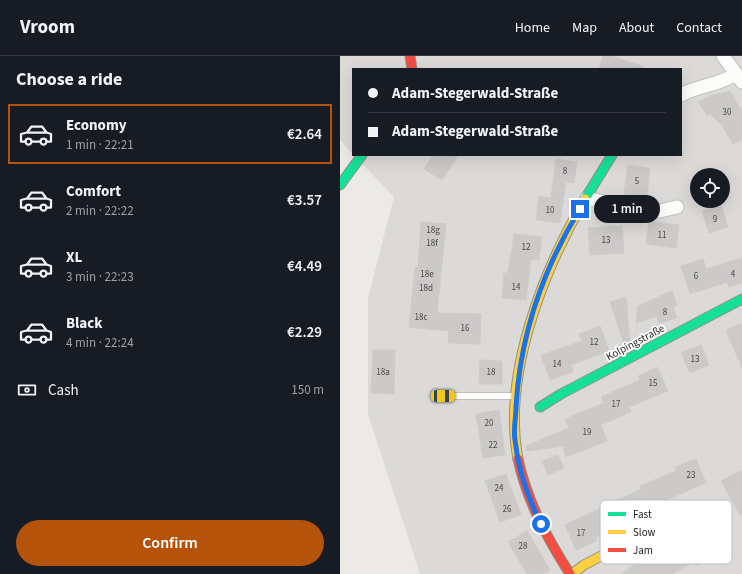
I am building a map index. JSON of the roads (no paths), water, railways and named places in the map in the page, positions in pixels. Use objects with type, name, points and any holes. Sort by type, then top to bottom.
[{"type":"street","points":[[410,56],[412,68]]},
{"type":"street","points":[[682,94],[688,91],[739,78],[723,56]]},
{"type":"street","points":[[340,185],[361,156]]},
{"type":"street","points":[[600,557],[571,574],[553,549],[535,512],[521,473],[514,439],[522,355],[533,311],[550,263],[611,156]]},
{"type":"street","points":[[587,198],[615,205],[660,211],[677,206]]},
{"type":"street","name":"Kolpingstraße","points":[[540,407],[561,394],[742,299]]},
{"type":"lane","points":[[435,392],[443,396],[517,396]]}]
